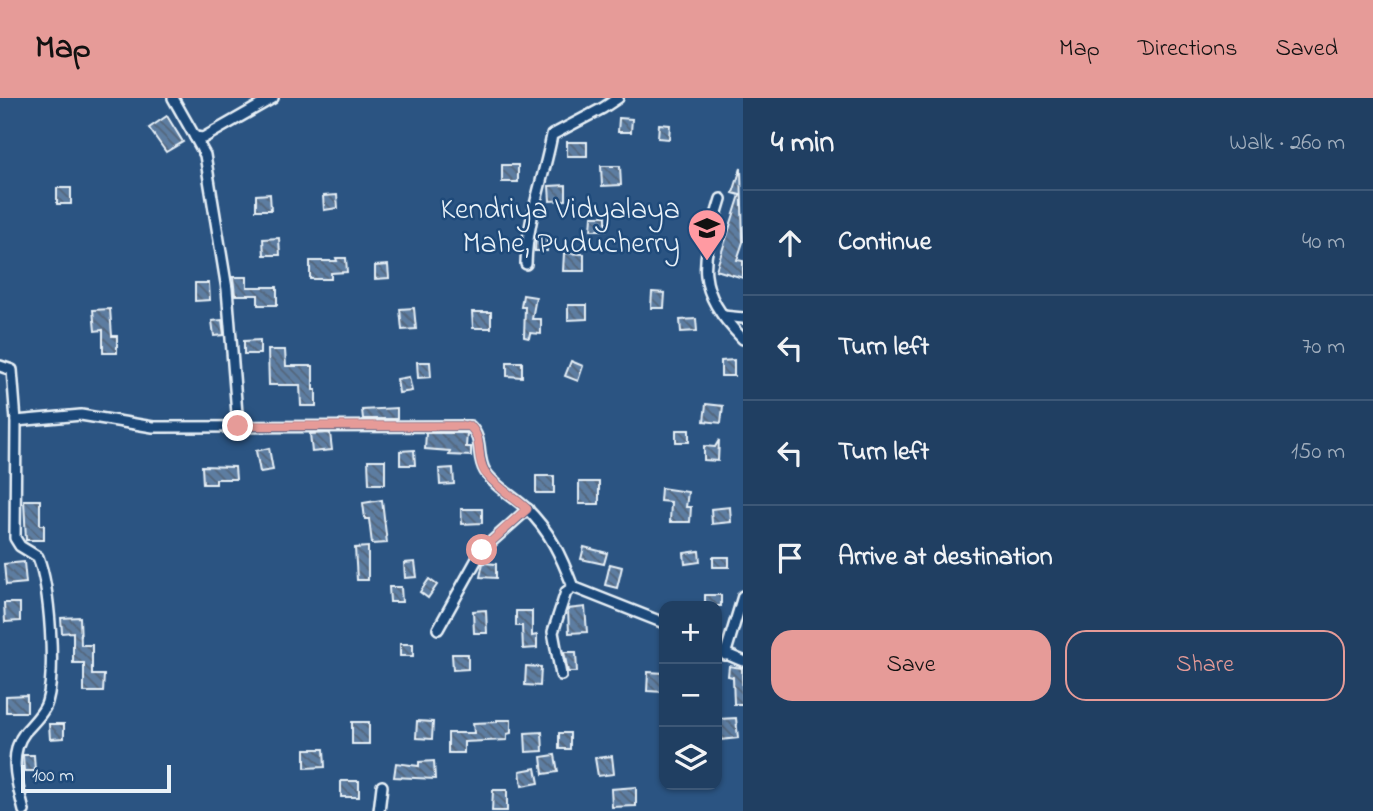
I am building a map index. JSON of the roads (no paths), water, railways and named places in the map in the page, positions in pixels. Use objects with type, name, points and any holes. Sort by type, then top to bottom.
[{"type":"street","points":[[173,98],[205,155],[227,289],[238,426]]},
{"type":"street","points":[[195,137],[203,138],[273,98]]},
{"type":"street","points":[[526,264],[538,191],[552,135],[618,98]]},
{"type":"street","points":[[721,199],[706,250],[705,272],[708,291],[723,316],[743,339]]},
{"type":"street","points":[[723,316],[743,318]]},
{"type":"street","points":[[0,366],[12,370],[16,421],[15,538],[20,547],[38,557],[48,597],[51,680],[47,705],[22,736],[16,752],[16,777],[24,811]]},
{"type":"street","points":[[16,421],[81,415],[153,427],[470,426],[479,439],[481,463],[486,474],[527,509],[559,549],[573,587],[659,621]]},
{"type":"street","points":[[438,629],[482,550],[527,509]]},
{"type":"street","points":[[561,675],[553,632],[566,592],[573,587]]},
{"type":"street","points":[[722,650],[743,596]]},
{"type":"street","points":[[722,653],[743,661]]},
{"type":"street","points":[[379,811],[382,786]]},
{"type":"place","name":"Kendriya Vidyalaya Mahe, Puducherry","points":[[707,262]]}]
